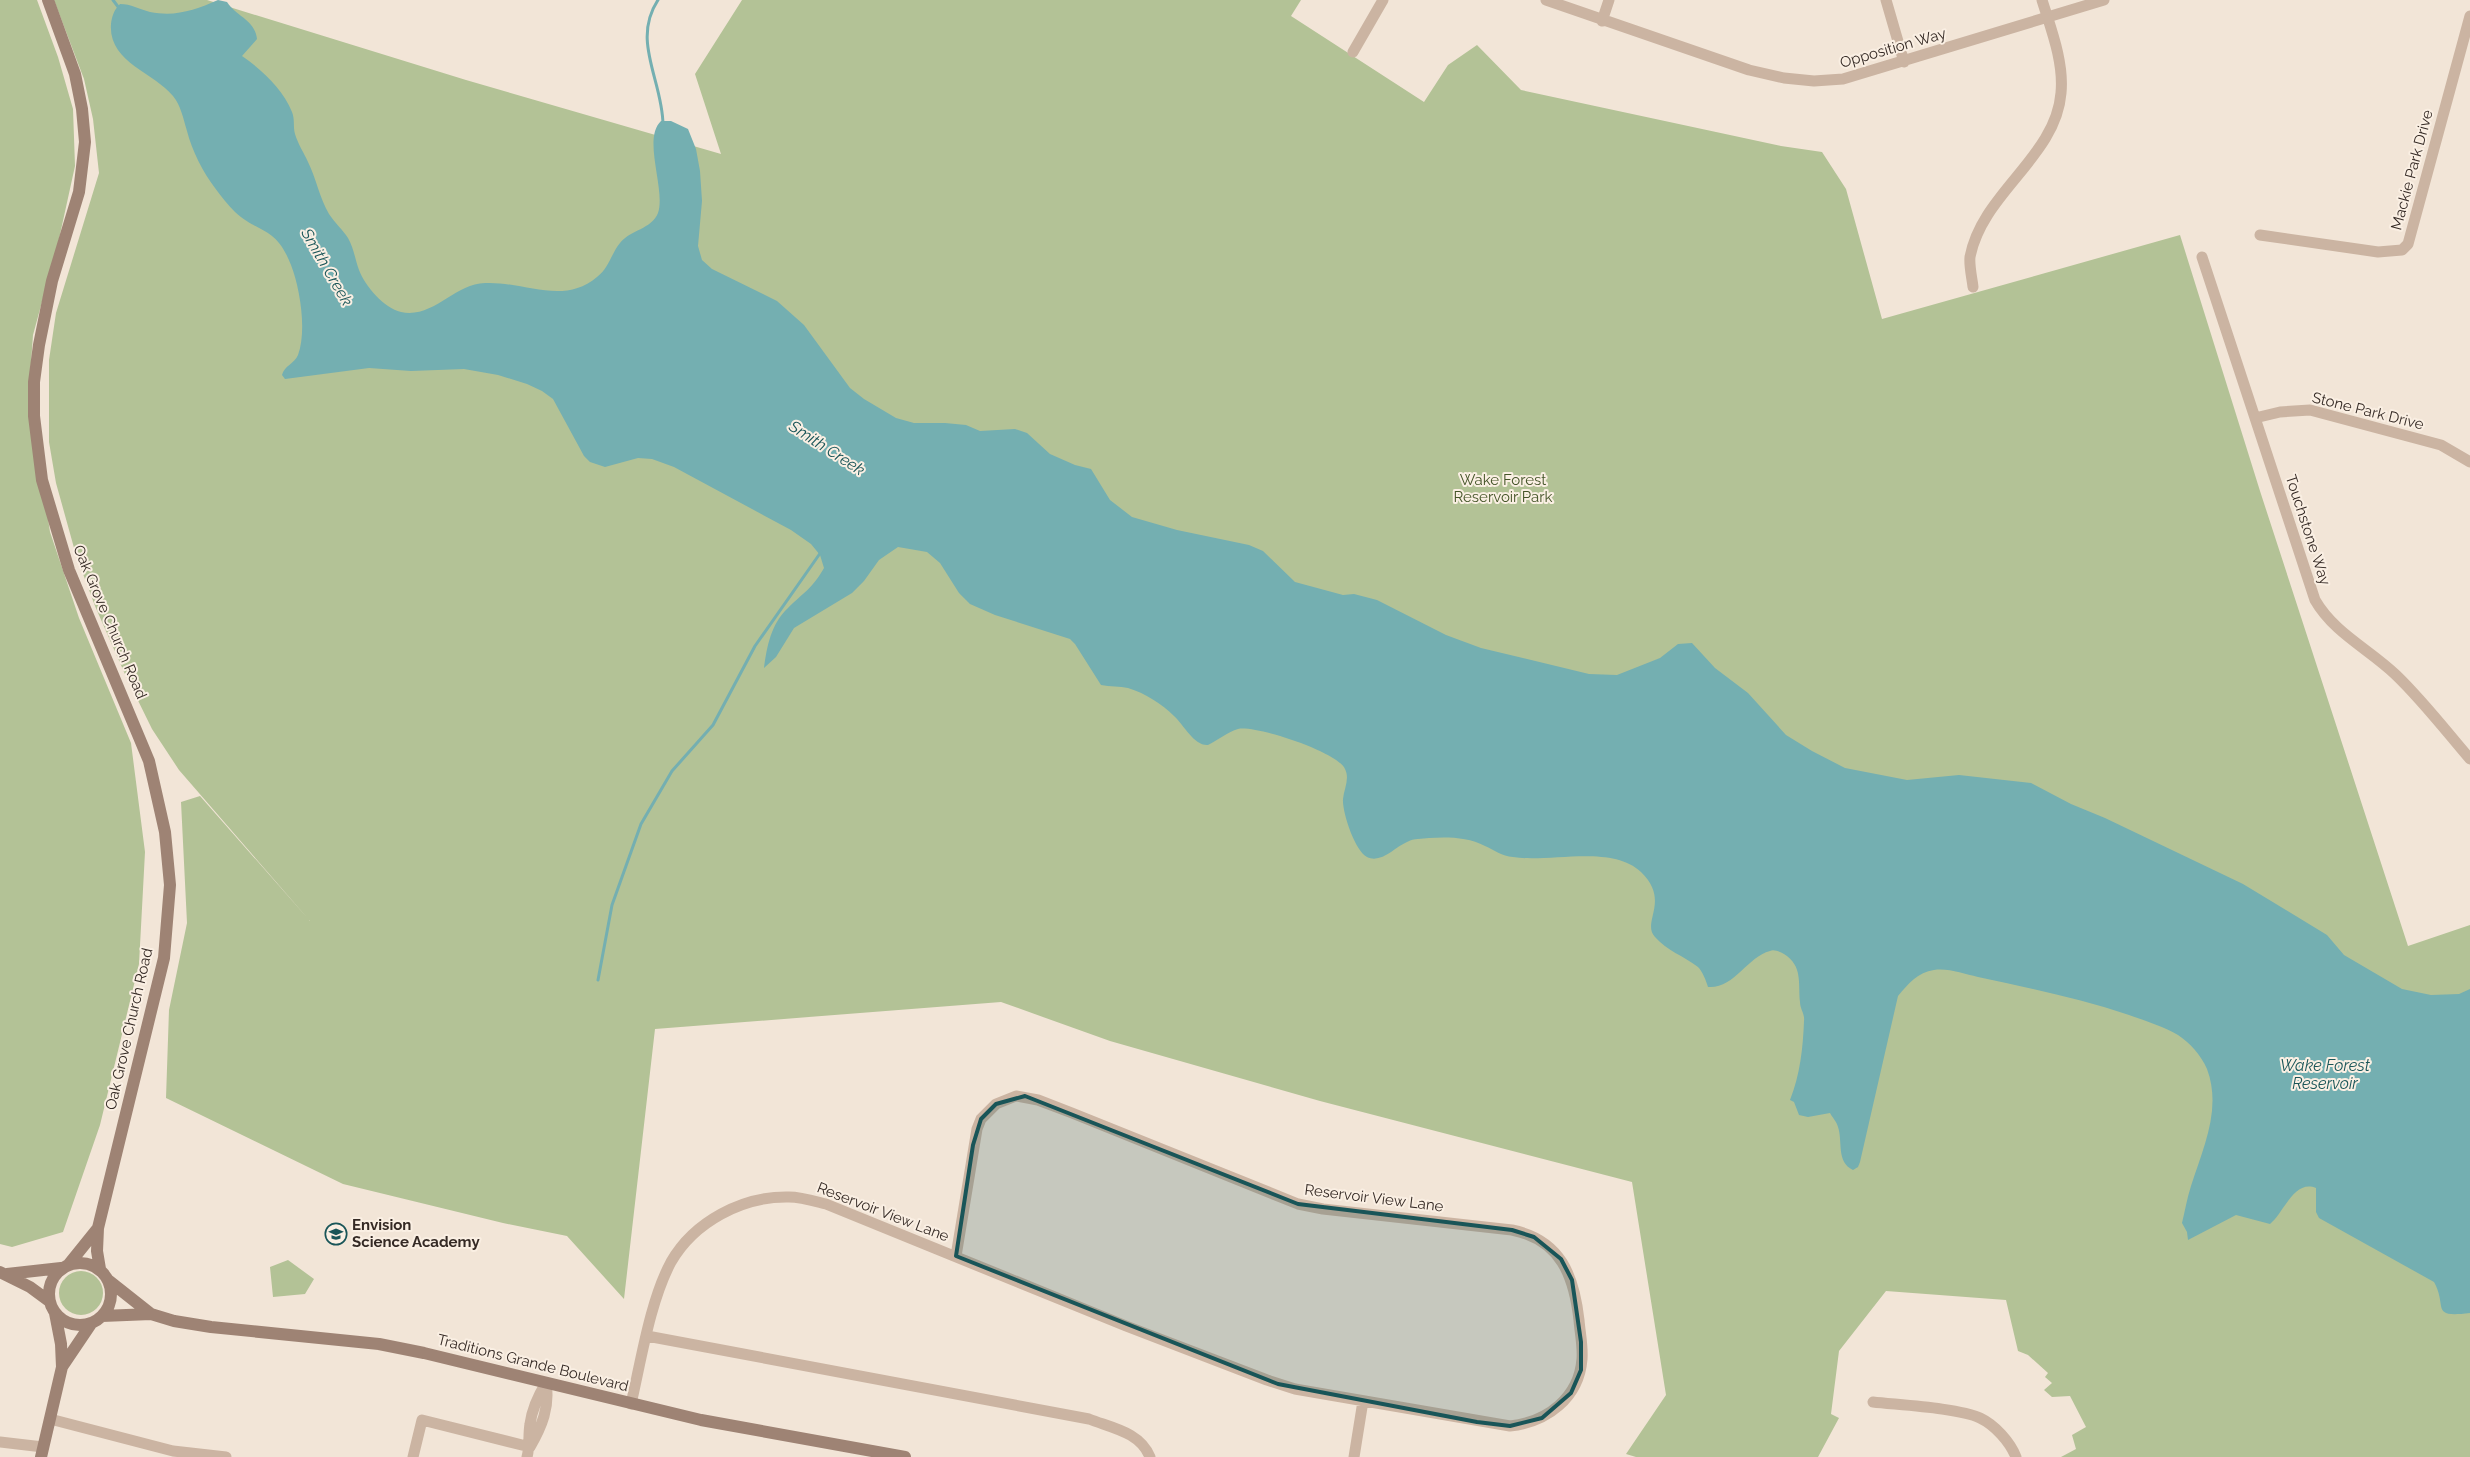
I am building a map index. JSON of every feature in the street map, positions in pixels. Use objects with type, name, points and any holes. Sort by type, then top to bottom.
[{"type":"main road","name":"Oak Grove Church Road","points":[[48,0],[75,74],[82,108],[85,142],[79,192],[52,281],[39,345],[34,382],[34,416],[41,471],[54,525],[68,570],[149,761],[166,832],[170,885],[168,932],[162,967],[98,1228],[97,1251],[100,1269]]},
{"type":"main road","name":"Oak Grove Church Road","points":[[65,1266],[98,1228]]},
{"type":"main road","points":[[3,1273],[85,1263],[100,1269],[108,1280],[111,1299],[102,1316],[91,1324],[62,1367]]},
{"type":"main road","points":[[42,1452],[62,1367],[61,1344],[55,1313],[49,1301],[50,1283],[65,1266]]},
{"type":"main road","points":[[3,1273],[49,1301]]},
{"type":"main road","name":"Traditions Grande Boulevard","points":[[108,1280],[151,1314]]},
{"type":"main road","points":[[55,1313],[71,1324],[91,1324]]},
{"type":"main road","name":"Traditions Grande Boulevard","points":[[102,1316],[151,1314],[174,1321],[211,1327],[379,1344],[424,1353],[710,1422],[905,1457]]},
{"type":"street","points":[[1352,52],[1383,0]]},
{"type":"street","name":"Opposition Way","points":[[1546,0],[1749,70],[1784,78],[1814,81],[1843,79],[1904,62],[2104,0]]},
{"type":"street","points":[[1602,20],[1609,0]]},
{"type":"street","points":[[1886,0],[1904,62]]},
{"type":"street","points":[[1973,287],[1970,258],[1980,225],[2033,156],[2054,123],[2061,93],[2060,74],[2048,17],[2042,0]]},
{"type":"street","name":"Mackie Park Drive","points":[[2260,235],[2378,252],[2397,251],[2408,244],[2470,16]]},
{"type":"street","name":"Touchstone Way","points":[[2202,257],[2310,587],[2320,609],[2332,624],[2402,681],[2470,759]]},
{"type":"street","name":"Stone Park Drive","points":[[2255,418],[2280,412],[2310,410],[2441,445],[2470,462]]},
{"type":"street","name":"Reservoir View Lane","points":[[631,1404],[665,1275],[680,1249],[712,1219],[746,1203],[778,1198],[806,1199],[826,1204],[1126,1326],[1278,1384],[1363,1401],[1510,1426],[1531,1422],[1552,1412],[1571,1393],[1577,1382],[1582,1357],[1574,1291],[1567,1269],[1548,1246],[1524,1232],[1323,1209],[1290,1201],[1072,1113],[1025,1096],[1006,1098],[996,1104],[981,1119],[973,1145],[956,1256]]},
{"type":"street","points":[[648,1336],[1088,1419],[1132,1435],[1146,1447],[1150,1457]]},
{"type":"street","points":[[413,1457],[422,1420],[529,1452],[530,1424],[537,1397],[546,1383]]},
{"type":"street","points":[[1354,1457],[1363,1401]]},
{"type":"street","points":[[1873,1402],[1954,1412],[1980,1418],[2012,1447],[2016,1457]]},
{"type":"street","points":[[50,1419],[173,1451],[226,1457]]},
{"type":"street","points":[[0,1442],[42,1452]]},
{"type":"highlighted area","points":[[1025,1096],[1298,1204],[1512,1230],[1534,1237],[1561,1259],[1572,1280],[1581,1342],[1581,1370],[1571,1393],[1542,1418],[1510,1426],[1477,1422],[1278,1384],[956,1256],[973,1145],[981,1119],[996,1104]]},
{"type":"green space","points":[[0,0],[37,0],[58,57],[73,109],[75,166],[59,239],[33,335],[29,391],[50,532],[79,618],[131,743],[145,852],[139,964],[100,1125],[63,1232],[12,1247],[0,1244]]},
{"type":"green space","name":"Wake Forest Reservoir Park","points":[[54,0],[207,0],[466,80],[721,154],[695,74],[742,0],[1301,0],[1291,16],[1424,102],[1448,65],[1477,45],[1521,90],[1781,146],[1822,152],[1846,189],[1882,319],[2180,235],[2260,491],[2408,946],[2470,925],[2470,1457],[2061,1457],[2076,1449],[2072,1435],[2086,1427],[2070,1396],[2052,1397],[2044,1390],[2052,1383],[2045,1377],[2048,1373],[2028,1355],[2018,1351],[2006,1300],[1886,1291],[1839,1351],[1831,1414],[1839,1418],[1818,1457],[1636,1457],[1626,1454],[1666,1395],[1632,1182],[1320,1101],[1110,1041],[1001,1002],[655,1029],[624,1299],[567,1236],[503,1223],[343,1184],[166,1098],[169,1010],[187,923],[181,802],[200,796],[310,921],[179,770],[152,729],[95,606],[76,555],[56,483],[49,442],[49,360],[56,313],[99,173],[93,119],[84,79]]},
{"type":"green space","points":[[288,1260],[314,1279],[305,1294],[273,1297],[270,1267]]},
{"type":"green space","points":[[81,1271],[93,1275],[99,1281],[103,1293],[99,1305],[93,1311],[81,1315],[69,1311],[63,1305],[59,1293],[63,1281],[69,1275]]},
{"type":"water","name":"Wake Forest Reservoir","points":[[218,0],[227,2],[253,27],[257,39],[242,56],[271,81],[288,104],[293,115],[296,138],[311,168],[326,208],[348,238],[359,270],[366,283],[376,296],[395,310],[413,313],[423,311],[463,289],[485,283],[500,283],[557,291],[571,290],[584,286],[601,273],[624,239],[651,223],[658,213],[660,203],[654,140],[656,129],[661,121],[671,121],[688,129],[696,149],[702,201],[698,246],[702,260],[712,269],[777,301],[804,325],[850,388],[864,399],[896,418],[914,423],[966,425],[980,431],[1015,429],[1027,433],[1050,454],[1075,465],[1091,469],[1110,500],[1132,517],[1177,530],[1249,545],[1263,551],[1295,582],[1343,595],[1354,594],[1377,600],[1446,635],[1481,648],[1589,674],[1617,675],[1660,658],[1678,644],[1692,643],[1715,668],[1748,693],[1786,735],[1845,768],[1907,780],[1959,775],[2031,783],[2071,804],[2105,818],[2243,884],[2327,935],[2344,955],[2402,989],[2431,995],[2459,994],[2470,989],[2470,1313],[2449,1314],[2444,1312],[2434,1282],[2319,1218],[2316,1212],[2316,1188],[2302,1188],[2295,1193],[2270,1224],[2236,1215],[2188,1240],[2187,1232],[2182,1223],[2212,1114],[2211,1084],[2202,1059],[2182,1038],[2160,1026],[2073,998],[2035,989],[1945,970],[1928,971],[1910,983],[1898,996],[1860,1162],[1858,1167],[1853,1170],[1844,1162],[1837,1123],[1830,1113],[1808,1117],[1799,1115],[1794,1102],[1790,1100],[1800,1061],[1804,1018],[1800,1005],[1797,969],[1784,954],[1773,950],[1762,954],[1725,983],[1708,987],[1698,967],[1665,946],[1655,937],[1651,925],[1655,901],[1650,883],[1641,872],[1629,864],[1614,859],[1580,856],[1513,857],[1478,843],[1458,838],[1412,840],[1402,844],[1383,857],[1372,859],[1367,857],[1358,847],[1347,821],[1343,799],[1347,776],[1345,769],[1339,762],[1296,741],[1278,735],[1247,729],[1234,730],[1208,745],[1198,742],[1174,716],[1153,699],[1128,688],[1101,685],[1070,639],[995,615],[970,604],[959,593],[940,563],[927,552],[898,547],[879,560],[864,581],[852,593],[794,628],[776,657],[764,668],[768,644],[782,614],[812,585],[824,568],[820,555],[811,544],[791,530],[674,467],[652,459],[638,458],[605,467],[590,462],[584,456],[553,399],[527,384],[498,375],[464,369],[411,371],[369,368],[285,379],[282,375],[283,372],[295,360],[301,345],[302,322],[300,297],[291,265],[285,252],[273,237],[235,212],[222,197],[198,161],[189,139],[182,112],[176,100],[164,88],[124,57],[112,37],[112,18],[120,4],[150,12],[168,14],[193,10]]},
{"type":"waterway","name":"Smith Creek","points":[[113,0],[119,8]]},
{"type":"waterway","points":[[658,0],[650,15],[647,31],[650,61],[662,109],[663,125]]},
{"type":"waterway","points":[[598,980],[612,905],[641,824],[672,771],[713,725],[755,646],[821,552]]},
{"type":"place","name":"Envision Science Academy","points":[[336,1234]]}]
